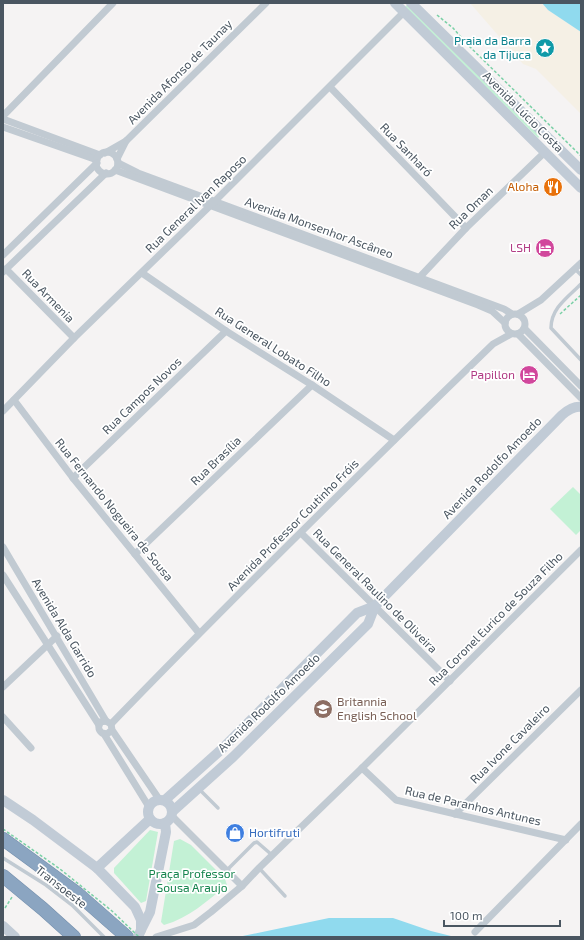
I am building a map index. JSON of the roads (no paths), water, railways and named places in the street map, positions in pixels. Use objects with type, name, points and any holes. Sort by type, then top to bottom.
[{"type":"highway","points":[[3,839],[78,894],[127,937]]},
{"type":"highway","points":[[3,876],[38,904],[72,935]]},
{"type":"street","points":[[100,158],[3,118],[113,3]]},
{"type":"street","name":"Avenida Afonso de Taunay","points":[[3,255],[100,158],[126,141],[266,3]]},
{"type":"street","name":"Avenida Lúcio Costa","points":[[395,3],[581,188]]},
{"type":"street","name":"Avenida Lúcio Costa","points":[[411,3],[581,170]]},
{"type":"street","name":"Rua General Ivan Raposo","points":[[3,411],[74,338],[213,204],[404,12]]},
{"type":"street","name":"Rua Sanharó","points":[[330,87],[466,228]]},
{"type":"street","points":[[3,127],[100,158],[112,153],[117,161],[115,170],[106,174],[5,270]]},
{"type":"street","name":"Avenida Afonso de Taunay","points":[[117,161],[126,141]]},
{"type":"street","name":"Rua Oman","points":[[417,279],[466,228],[545,152]]},
{"type":"street","points":[[100,158],[99,170],[106,174]]},
{"type":"street","name":"Avenida Monsenhor Ascâneo","points":[[117,161],[138,173],[213,204]]},
{"type":"street","name":"Avenida Monsenhor Ascâneo","points":[[115,170],[213,204],[515,314]]},
{"type":"street","points":[[581,263],[541,300],[507,318],[505,324],[506,330],[514,334],[581,398]]},
{"type":"street","name":"Rua Armenia","points":[[5,270],[74,338]]},
{"type":"street","name":"Rua General Lobato Filho","points":[[142,272],[226,331],[312,385],[394,440]]},
{"type":"street","name":"Avenida Monsenhor Ascâneo","points":[[417,279],[492,311],[505,324]]},
{"type":"street","points":[[515,314],[521,316],[525,322],[524,329]]},
{"type":"street","name":"Avenida Professor Coutinho Fróis","points":[[110,725],[199,633],[493,344],[505,324]]},
{"type":"street","points":[[514,334],[524,329]]},
{"type":"street","points":[[524,329],[581,386]]},
{"type":"street","name":"Rua Campos Novos","points":[[73,478],[226,331]]},
{"type":"street","name":"Avenida Professor Coutinho Fróis","points":[[493,344],[514,334]]},
{"type":"street","name":"Rua Brasília","points":[[135,554],[312,385]]},
{"type":"street","name":"Rua Fernando Nogueira de Sousa","points":[[14,400],[73,478],[199,633]]},
{"type":"street","name":"Avenida Rodolfo Amoedo","points":[[170,817],[198,788],[233,757],[368,624],[375,606],[562,414],[570,409],[581,406]]},
{"type":"street","name":"Rua General Raulino de Oliveira","points":[[301,533],[450,681]]},
{"type":"street","name":"Avenida Alda Garrido","points":[[3,547],[110,725],[162,800]]},
{"type":"street","name":"Rua Coronel Eurico de Souza Filho","points":[[156,937],[194,925],[242,886],[581,550]]},
{"type":"street","name":"Avenida Alda Garrido","points":[[3,575],[99,725],[99,731],[104,734]]},
{"type":"street","name":"Avenida Rodolfo Amoedo","points":[[162,800],[224,748],[357,613],[375,606]]},
{"type":"street","points":[[3,687],[57,636]]},
{"type":"street","name":"Rua Ivone Cavaleiro","points":[[455,814],[581,690]]},
{"type":"street","points":[[3,717],[32,748]]},
{"type":"street","points":[[99,725],[100,722],[110,725],[107,734],[104,734],[149,807]]},
{"type":"street","points":[[224,748],[233,757]]},
{"type":"street","name":"Rua de Paranhos Antunes","points":[[362,768],[396,800],[566,840]]},
{"type":"street","points":[[3,800],[33,820],[97,868],[135,907],[141,920],[140,935]]},
{"type":"street","points":[[140,935],[150,912],[166,832],[170,817],[172,807],[162,800],[155,801],[149,807],[148,815],[150,819],[157,824],[170,817]]},
{"type":"street","points":[[170,817],[242,886]]},
{"type":"street","points":[[97,868],[150,819]]},
{"type":"street","points":[[475,932],[581,824]]},
{"type":"street","points":[[3,926],[15,937]]},
{"type":"lane","points":[[575,269],[581,275]]},
{"type":"lane","points":[[581,284],[558,306],[551,321],[551,328],[581,360]]},
{"type":"lane","points":[[198,788],[218,808]]},
{"type":"lane","points":[[227,870],[254,843],[257,842],[272,855]]},
{"type":"lane","name":"Transoeste","points":[[3,858],[62,897],[104,937]]},
{"type":"lane","points":[[259,868],[285,896]]},
{"type":"water","points":[[542,3],[581,3],[581,32],[548,10]]},
{"type":"water","points":[[329,918],[393,918],[431,931],[455,937],[238,937]]},
{"type":"place","name":"Praia da Barra da Tijuca","points":[[545,48]]},
{"type":"place","name":"Aloha","points":[[553,187]]},
{"type":"place","name":"LSH","points":[[545,248]]},
{"type":"place","name":"Papillon","points":[[529,375]]},
{"type":"place","name":"Britannia English School","points":[[323,709]]},
{"type":"place","name":"Hortifruti","points":[[235,833]]},
{"type":"park label","name":"Praça Professor Sousa Araujo","points":[[192,881]]}]
